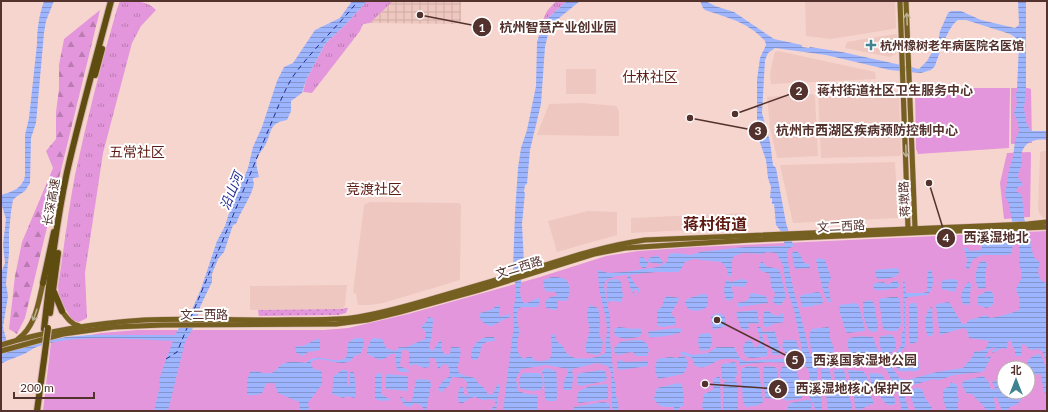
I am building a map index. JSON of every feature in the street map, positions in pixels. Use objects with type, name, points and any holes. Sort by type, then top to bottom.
[{"type":"highway","name":"长深高速","points":[[46,329],[50,280],[63,196],[92,70],[112,1]]},
{"type":"highway","name":"长深高速","points":[[32,411],[71,174],[116,1]]},
{"type":"highway","points":[[43,283],[63,196]]},
{"type":"highway","points":[[53,289],[57,302],[62,311]]},
{"type":"highway","name":"长深高速","points":[[37,411],[42,352]]},
{"type":"main road","name":"蒋墩路","points":[[900,1],[902,64],[906,77],[916,228]]},
{"type":"main road","name":"蒋墩路","points":[[906,1],[909,230]]},
{"type":"main road","name":"文二西路","points":[[1028,226],[1047,222]]},
{"type":"main road","name":"文二西路","points":[[1,351],[17,340],[82,327],[119,322],[304,324],[352,322],[394,314],[523,274],[593,250],[631,242],[710,237],[779,237],[1011,226]]},
{"type":"main road","name":"文二西路","points":[[909,230],[916,228],[1011,226],[1047,227]]},
{"type":"main road","points":[[17,340],[25,334],[30,327],[36,311],[43,283]]},
{"type":"main road","points":[[62,311],[69,321],[82,327]]},
{"type":"main road","name":"文二西路","points":[[9,345],[95,329],[164,322]]},
{"type":"main road","points":[[1,345],[9,345]]},
{"type":"shaded area","points":[[393,1],[461,1],[461,22],[455,24],[370,23]]},
{"type":"shaded area","points":[[805,1],[895,1],[896,28],[831,39],[806,36]]},
{"type":"shaded area","name":"杭州橡树老年病医院名医馆","points":[[897,34],[896,54],[890,57],[845,48],[847,42]]},
{"type":"shaded area","points":[[778,51],[875,72],[876,79],[771,84],[770,74],[773,59],[775,52]]},
{"type":"shaded area","points":[[566,69],[596,69],[596,94],[566,94]]},
{"type":"shaded area","points":[[895,90],[899,93],[900,156],[821,158],[818,93]]},
{"type":"shaded area","points":[[812,94],[815,96],[818,156],[777,158],[770,127],[767,97]]},
{"type":"shaded area","points":[[583,103],[616,106],[619,111],[619,136],[537,135],[549,104]]},
{"type":"shaded area","points":[[1042,151],[1047,151],[1047,218],[1043,218],[1038,209],[1040,153]]},
{"type":"shaded area","points":[[895,162],[898,218],[793,223],[780,165]]},
{"type":"shaded area","points":[[370,202],[459,203],[461,205],[460,280],[383,303],[358,305],[356,294],[353,292],[364,206]]},
{"type":"shaded area","points":[[588,211],[617,212],[617,235],[557,252],[548,221]]},
{"type":"shaded area","points":[[745,213],[745,227],[631,233],[631,218]]},
{"type":"shaded area","points":[[347,285],[345,306],[342,309],[250,310],[250,286]]},
{"type":"green space","points":[[120,1],[135,1],[148,4],[156,10],[141,26],[132,43],[103,153],[85,273],[87,318],[79,322],[72,320],[59,298],[58,286],[70,202],[84,133]]},
{"type":"green space","points":[[367,1],[393,1],[370,23],[363,24],[360,31],[312,93],[303,92],[306,80],[325,44]]},
{"type":"green space","points":[[556,1],[567,1],[547,19],[540,32],[539,29],[547,11]]},
{"type":"green space","points":[[100,10],[25,318],[17,334],[9,329],[15,276],[22,242],[53,168],[46,151],[56,139],[59,65],[64,39]]},
{"type":"green space","points":[[917,88],[1010,88],[1009,148],[918,154],[916,149],[915,90]]},
{"type":"green space","points":[[1011,88],[1031,89],[1032,143],[1011,144]]},
{"type":"green space","points":[[1030,152],[1030,217],[1004,219],[1000,183],[1007,153]]},
{"type":"green space","points":[[1047,231],[1047,411],[43,411],[51,342],[101,333],[137,330],[324,330],[348,328],[408,314],[540,277],[606,256],[638,251]]},
{"type":"green space","points":[[348,308],[346,313],[338,315],[259,316],[258,310],[342,309]]},
{"type":"water","points":[[44,1],[54,1],[46,21],[44,33],[36,123],[31,138],[30,183],[25,191],[13,200],[11,212],[6,284],[8,296],[3,327],[8,347],[66,337],[89,335],[175,335],[185,317],[191,312],[201,289],[217,241],[225,226],[235,194],[239,189],[248,168],[253,147],[262,127],[277,81],[284,67],[293,63],[315,30],[340,18],[352,1],[367,1],[325,44],[306,80],[302,93],[291,101],[291,111],[287,120],[281,121],[271,129],[267,142],[256,160],[259,177],[253,178],[254,184],[251,194],[236,224],[233,225],[224,252],[218,259],[212,274],[212,282],[200,307],[192,330],[185,342],[168,411],[154,411],[160,386],[159,380],[173,341],[104,338],[68,340],[36,347],[1,364],[1,273],[5,263],[3,245],[6,219],[1,203],[1,195],[13,191],[22,184],[25,176],[25,135],[29,118],[37,33]]},
{"type":"water","points":[[567,1],[580,1],[553,23],[549,30],[545,47],[541,104],[530,150],[527,184],[525,185],[524,192],[522,224],[524,263],[520,290],[521,299],[524,303],[538,298],[540,299],[538,307],[521,307],[517,312],[519,331],[517,348],[523,359],[530,356],[536,361],[545,361],[549,359],[552,351],[552,334],[555,335],[557,342],[562,345],[567,353],[572,357],[581,359],[593,358],[605,353],[607,330],[599,289],[598,270],[608,273],[658,267],[667,262],[669,254],[676,253],[691,255],[700,252],[745,247],[785,245],[780,230],[776,225],[774,204],[772,204],[772,198],[770,198],[771,187],[768,178],[766,160],[758,137],[757,128],[757,80],[760,58],[766,45],[765,41],[752,29],[745,25],[730,18],[705,10],[700,1],[706,1],[715,6],[734,12],[774,39],[802,45],[802,47],[842,52],[919,69],[927,61],[938,42],[940,31],[948,13],[951,11],[961,11],[981,20],[1015,28],[1019,25],[1018,1],[1026,1],[1026,90],[1024,108],[1026,122],[1030,130],[1047,131],[1047,140],[1034,140],[1024,147],[1021,156],[1022,165],[1018,177],[1023,185],[1018,187],[1016,191],[1022,195],[1024,218],[1030,237],[1031,248],[1034,257],[1040,263],[1038,269],[1040,278],[1047,283],[1047,363],[1042,351],[1039,349],[1030,350],[1024,344],[1021,345],[1022,356],[1015,356],[1015,350],[1010,340],[1007,343],[1007,349],[1002,348],[993,353],[992,351],[995,349],[994,347],[989,350],[985,357],[991,357],[982,372],[954,375],[939,380],[933,379],[904,388],[903,391],[909,411],[902,411],[899,395],[885,367],[861,363],[819,365],[817,368],[817,378],[821,392],[822,411],[815,411],[805,386],[805,382],[809,382],[809,372],[806,367],[801,365],[784,363],[753,363],[740,366],[739,361],[735,359],[723,359],[705,367],[695,366],[691,356],[692,355],[708,353],[717,347],[734,347],[740,358],[746,361],[792,358],[800,356],[802,349],[794,310],[786,286],[783,265],[776,253],[743,253],[734,256],[732,260],[732,277],[728,275],[728,271],[721,262],[693,259],[685,262],[680,271],[676,272],[656,272],[629,275],[639,288],[639,293],[635,288],[635,297],[630,287],[627,275],[616,276],[606,280],[604,286],[610,318],[610,340],[616,396],[619,406],[618,411],[613,411],[612,408],[611,372],[608,366],[597,363],[572,369],[572,389],[570,390],[564,390],[564,383],[568,369],[547,365],[521,369],[516,379],[518,391],[538,395],[537,411],[503,411],[514,324],[513,309],[516,292],[513,268],[518,168],[521,148],[527,130],[536,86],[537,42],[540,32],[547,19]],"holes":[[[958,20],[966,20],[1010,34],[1016,38],[1019,43],[1016,95],[1017,104],[1014,113],[1019,131],[1015,141],[1005,196],[1009,204],[1012,221],[1018,236],[1020,254],[1019,262],[1022,274],[1016,289],[1020,300],[1019,310],[993,318],[985,315],[969,320],[966,324],[962,324],[949,302],[937,304],[940,335],[963,328],[967,330],[969,338],[989,341],[985,350],[974,352],[973,356],[963,368],[937,372],[907,380],[899,378],[891,366],[893,359],[905,347],[905,300],[908,297],[927,295],[929,293],[933,280],[931,270],[929,270],[927,291],[924,293],[906,293],[904,278],[903,279],[904,327],[902,334],[902,345],[889,361],[858,361],[853,359],[846,352],[843,359],[840,361],[815,360],[816,358],[833,356],[834,349],[830,338],[830,329],[828,327],[812,329],[809,335],[812,357],[809,352],[791,278],[787,253],[788,249],[794,246],[786,223],[776,168],[773,165],[770,142],[762,113],[765,60],[768,53],[775,48],[826,55],[890,70],[921,73],[931,70],[935,66],[944,41],[954,23]]]},
{"type":"water","points":[[984,242],[1011,242],[1013,245],[1011,254],[982,255],[972,260],[969,269],[966,268],[967,259],[964,248],[967,248],[970,251],[982,250],[982,245]]},
{"type":"water","points":[[797,251],[803,262],[810,265],[810,268],[795,269],[792,254],[793,252]]},
{"type":"water","points":[[657,255],[663,263],[648,262],[646,268],[642,268],[639,258],[643,257],[647,262],[649,258]]},
{"type":"water","points":[[819,258],[825,260],[831,278],[828,285],[831,302],[828,302],[822,287],[816,260]]},
{"type":"water","points":[[762,261],[766,266],[778,269],[780,272],[786,297],[781,305],[777,305],[772,301],[776,294],[771,287],[770,274],[761,271],[759,268]]},
{"type":"water","points":[[985,261],[987,264],[985,277],[986,288],[979,289],[976,283],[976,272],[980,262]]},
{"type":"water","points":[[898,268],[899,273],[897,275],[889,278],[877,279],[875,270]]},
{"type":"water","points":[[552,277],[563,278],[568,282],[569,286],[568,300],[557,300],[558,309],[553,310],[545,307],[546,300],[557,295],[555,292],[545,291],[543,280]]},
{"type":"water","points":[[618,279],[621,282],[623,296],[621,302],[611,301],[609,303],[607,283],[608,281]]},
{"type":"water","points":[[742,279],[748,281],[744,287],[731,287],[734,295],[732,300],[727,301],[724,291],[726,280],[731,282]]},
{"type":"water","points":[[949,279],[957,280],[958,283],[956,292],[942,289],[942,281]]},
{"type":"water","points":[[897,281],[899,287],[875,290],[873,286],[875,283],[884,282],[887,285]]},
{"type":"water","points":[[968,282],[971,284],[970,304],[967,305],[963,304],[961,295]]},
{"type":"water","points":[[987,291],[991,291],[993,294],[993,304],[986,308],[978,305],[978,296]]},
{"type":"water","points":[[818,292],[820,293],[823,301],[822,304],[802,307],[800,298],[801,295]]},
{"type":"water","points":[[752,293],[766,296],[768,303],[739,307],[737,305],[737,303],[746,301]]},
{"type":"water","points":[[706,294],[708,298],[708,306],[704,309],[698,310],[688,309],[685,303],[687,299]]},
{"type":"water","points":[[667,296],[679,298],[671,314],[676,319],[675,325],[663,327],[658,326],[657,310],[662,307],[664,299]]},
{"type":"water","points":[[897,297],[900,299],[901,325],[897,331],[888,331],[883,329],[879,299]]},
{"type":"water","points":[[871,300],[874,303],[878,331],[871,332],[865,322],[863,302]]},
{"type":"water","points":[[855,303],[859,306],[865,330],[848,333],[846,332],[839,310],[840,305]]},
{"type":"water","points":[[916,303],[917,306],[918,339],[917,342],[911,344],[909,341],[909,308],[910,304]]},
{"type":"water","points":[[499,305],[500,317],[509,314],[511,317],[492,326],[483,322],[480,318],[480,313],[491,310]]},
{"type":"water","points":[[590,305],[598,308],[600,318],[599,335],[603,343],[600,354],[597,355],[587,353],[586,350],[589,331],[587,312]]},
{"type":"water","points":[[932,306],[933,332],[932,336],[928,336],[926,329],[926,316],[927,312]]},
{"type":"water","points":[[757,311],[759,322],[757,324],[748,324],[749,329],[745,330],[741,328],[736,313]]},
{"type":"water","points":[[765,311],[769,311],[772,314],[779,316],[783,313],[784,322],[765,327],[763,324],[763,314]]},
{"type":"water","points":[[720,313],[725,317],[726,326],[713,330],[711,317]]},
{"type":"water","points":[[429,317],[433,319],[429,347],[431,350],[433,351],[440,340],[442,342],[441,350],[446,355],[450,354],[451,347],[459,347],[461,353],[458,366],[459,373],[475,378],[489,395],[493,394],[497,385],[500,384],[496,411],[493,411],[492,408],[496,405],[494,399],[483,400],[475,397],[470,398],[463,403],[459,403],[459,388],[462,387],[464,389],[464,394],[467,396],[469,395],[466,388],[468,384],[463,378],[452,377],[448,387],[442,392],[439,391],[438,389],[441,384],[449,377],[450,373],[448,365],[445,364],[438,369],[434,358],[430,358],[429,367],[427,368],[415,364],[411,366],[409,365],[409,352],[407,350],[402,350],[400,366],[409,372],[401,372],[397,370],[395,354],[390,354],[388,357],[380,360],[367,354],[368,346],[373,338],[382,339],[386,348],[395,351],[399,347],[408,346],[424,340],[426,334],[422,326]]},
{"type":"water","points":[[619,327],[634,329],[640,328],[642,333],[639,337],[625,339],[615,336],[614,329]]},
{"type":"water","points":[[757,327],[760,327],[763,332],[775,332],[780,355],[773,355],[767,334],[762,335],[765,349],[767,348],[767,356],[753,358],[745,356],[743,346],[745,342],[751,340],[755,348],[760,344],[760,333],[757,332]]},
{"type":"water","points":[[681,329],[681,332],[665,336],[649,337],[648,332],[651,331]]},
{"type":"water","points":[[708,333],[711,335],[712,345],[708,350],[701,351],[698,338],[700,334]]},
{"type":"water","points":[[891,334],[895,339],[896,348],[886,358],[856,358],[849,350],[849,338],[861,336],[873,337],[878,351],[880,352],[880,337]]},
{"type":"water","points":[[494,337],[495,341],[489,341],[483,344],[477,360],[471,359],[474,345],[482,338]]},
{"type":"water","points":[[362,338],[364,341],[362,351],[360,354],[354,356],[350,361],[340,363],[321,359],[311,362],[311,366],[314,369],[322,371],[322,384],[308,403],[309,410],[316,411],[300,411],[299,402],[278,393],[274,383],[266,384],[262,393],[257,395],[247,395],[247,381],[250,372],[256,371],[271,373],[287,362],[306,363],[311,359],[316,358],[341,360],[346,358],[350,341]]},
{"type":"water","points":[[320,339],[320,350],[308,352],[303,356],[296,352],[295,348],[297,346],[303,346]]},
{"type":"water","points":[[642,340],[647,344],[649,350],[647,356],[636,356],[633,352],[617,355],[614,351],[615,347],[620,342]]},
{"type":"water","points":[[784,340],[796,340],[799,353],[786,354],[782,346]]},
{"type":"water","points":[[1039,354],[1044,362],[1047,378],[1047,393],[1044,392],[1041,375],[1036,374],[1036,360],[1028,360]]},
{"type":"water","points":[[902,355],[913,358],[918,356],[919,370],[900,371],[896,365],[897,358]]},
{"type":"water","points":[[681,356],[685,357],[688,361],[686,370],[683,374],[658,379],[655,371],[657,359],[670,357],[677,358]]},
{"type":"water","points":[[620,360],[625,362],[648,361],[648,366],[620,370],[617,367],[617,362]]},
{"type":"water","points":[[736,363],[737,374],[734,381],[738,383],[738,411],[724,411],[723,389],[724,382],[728,381],[722,379],[721,366],[723,364]]},
{"type":"water","points":[[748,366],[757,367],[759,369],[763,402],[759,405],[746,407],[743,402],[741,374],[742,369]]},
{"type":"water","points":[[766,366],[775,367],[777,369],[781,396],[780,399],[765,398],[763,368]]},
{"type":"water","points":[[782,367],[794,367],[796,369],[802,398],[786,401],[784,399],[780,373]]},
{"type":"water","points":[[547,368],[556,371],[557,399],[555,401],[547,401],[545,398],[544,377],[542,372],[543,369]]},
{"type":"water","points":[[829,368],[833,385],[832,388],[826,389],[823,385],[821,372],[822,369]]},
{"type":"water","points":[[342,370],[346,370],[348,373],[348,386],[350,385],[350,372],[354,372],[356,394],[354,398],[347,396],[343,398],[332,394],[334,376]]},
{"type":"water","points":[[601,370],[605,371],[607,378],[605,381],[581,386],[578,385],[577,375]]},
{"type":"water","points":[[834,370],[844,370],[848,388],[845,390],[839,390],[835,383]]},
{"type":"water","points":[[848,370],[863,371],[869,382],[868,390],[854,390],[851,388]]},
{"type":"water","points":[[382,373],[381,394],[391,400],[382,401],[375,399],[375,376]]},
{"type":"water","points":[[523,373],[539,373],[543,382],[542,389],[535,391],[521,389],[519,386],[519,381]]},
{"type":"water","points":[[870,373],[882,375],[894,396],[895,404],[888,405],[872,386]]},
{"type":"water","points":[[387,374],[408,376],[408,391],[386,389]]},
{"type":"water","points":[[720,376],[721,411],[704,411],[702,406],[704,394],[713,390],[713,379]]},
{"type":"water","points":[[983,376],[988,381],[991,389],[994,390],[995,387],[992,382],[996,380],[996,398],[994,399],[996,411],[986,411],[973,394],[967,394],[962,385],[963,381]]},
{"type":"water","points":[[416,380],[430,380],[431,385],[426,411],[423,411],[421,405],[415,403],[410,407],[405,406],[400,397],[407,402],[412,401]]},
{"type":"water","points":[[951,382],[957,385],[957,395],[959,400],[957,404],[959,411],[947,411],[943,400],[945,388],[949,387]]},
{"type":"water","points":[[679,383],[682,385],[684,397],[683,406],[680,407],[678,410],[679,411],[669,411],[673,410],[674,407],[662,406],[656,402],[654,399],[657,388]]},
{"type":"water","points":[[608,385],[608,399],[580,403],[577,402],[579,391],[590,386]]},
{"type":"water","points":[[916,388],[922,389],[925,398],[932,408],[930,411],[916,411],[909,392]]},
{"type":"water","points":[[828,393],[849,396],[852,411],[828,411],[826,395]]},
{"type":"water","points":[[869,393],[873,400],[873,404],[857,410],[855,407],[854,395]]},
{"type":"water","points":[[810,400],[812,403],[812,411],[786,411],[790,403]]},
{"type":"water","points":[[998,400],[1020,400],[1007,411],[1002,411]]},
{"type":"water","points":[[603,402],[610,405],[610,411],[573,411],[574,407]]},
{"type":"waterway","points":[[682,353],[691,356]]},
{"type":"ferry route","points":[[191,317],[288,85],[309,56],[358,1]]},
{"type":"ferry route","points":[[166,359],[177,352],[187,328]]},
{"type":"place","name":"杭州智慧产业创业园","points":[[420,15]]},
{"type":"place","name":"杭州橡树老年病医院名医馆","points":[[871,45]]},
{"type":"place","name":"蒋村街道社区卫生服务中心","points":[[735,114]]},
{"type":"place","name":"杭州市西湖区疾病预防控制中心","points":[[690,118]]},
{"type":"place","name":"西溪湿地北","points":[[929,183]]},
{"type":"place","name":"西溪国家湿地公园","points":[[717,320]]},
{"type":"place","name":"西溪湿地核心保护区","points":[[705,384]]},
{"type":"district","name":"仕林社区","points":[[650,76]]},
{"type":"district","name":"五常社区","points":[[137,151]]},
{"type":"district","name":"竞渡社区","points":[[374,188]]},
{"type":"district","name":"蒋村街道","points":[[715,223]]},
{"type":"water label","name":"沿山河","points":[[231,191]]}]
